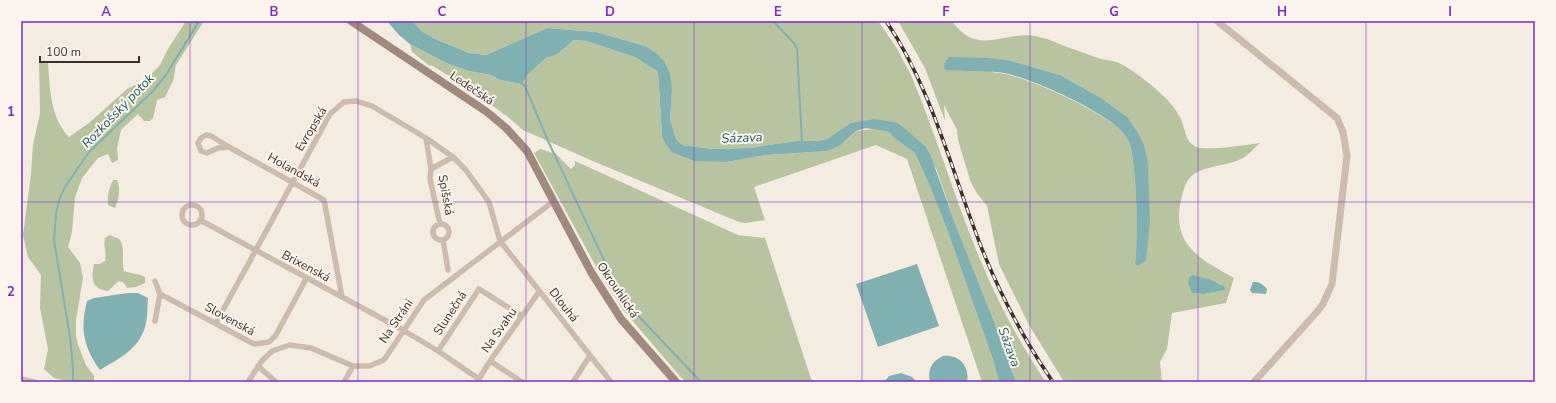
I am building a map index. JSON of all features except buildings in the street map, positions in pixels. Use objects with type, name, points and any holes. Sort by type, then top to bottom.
[{"type":"main road","name":"Ledečská","points":[[351,21],[487,112],[506,128],[527,151],[554,201]]},
{"type":"main road","name":"Okrouhlická","points":[[554,201],[591,272],[621,319],[676,382]]},
{"type":"street","points":[[1217,21],[1337,118],[1343,132],[1346,156],[1334,274],[1328,295],[1316,313],[1254,382]]},
{"type":"street","name":"Evropská","points":[[216,323],[330,114],[344,102],[356,101],[372,106],[426,138],[453,157],[465,168],[489,202],[500,241]]},
{"type":"street","name":"Holandská","points":[[229,147],[218,148],[204,153],[199,149],[198,143],[203,136],[209,135],[324,200],[342,297]]},
{"type":"street","name":"Spišská","points":[[426,138],[431,169],[430,179],[440,224]]},
{"type":"street","name":"Spišská","points":[[431,169],[453,157]]},
{"type":"street","name":"Na Stráni","points":[[248,382],[258,366],[272,351],[290,345],[311,348],[353,366],[369,366],[384,360],[424,300],[554,201]]},
{"type":"street","name":"Brixenská","points":[[200,220],[306,279],[403,330],[438,351],[478,380]]},
{"type":"street","name":"Spišská","points":[[440,224],[446,225],[449,230],[448,237],[443,240],[436,239],[433,234],[434,228],[440,224]]},
{"type":"street","name":"Spišská","points":[[443,240],[448,270]]},
{"type":"street","name":"Dlouhá","points":[[500,241],[589,356],[611,382]]},
{"type":"street","name":"Slovenská","points":[[160,294],[254,344],[269,342],[276,334],[306,279]]},
{"type":"street","points":[[155,281],[160,294],[155,321]]},
{"type":"street","name":"Slunečná","points":[[438,351],[479,289],[522,316]]},
{"type":"street","name":"Na Svahu","points":[[478,380],[539,292]]},
{"type":"street","points":[[573,382],[589,356]]},
{"type":"street","points":[[490,361],[522,382]]},
{"type":"street","points":[[258,366],[276,382]]},
{"type":"street","points":[[344,382],[353,366]]},
{"type":"street","points":[[21,379],[34,382]]},
{"type":"green space","points":[[186,21],[204,21],[176,65],[173,81],[165,97],[157,100],[153,118],[150,121],[144,121],[138,114],[121,130],[117,148],[118,160],[112,163],[108,154],[98,158],[82,178],[75,197],[72,232],[68,247],[80,263],[83,278],[76,320],[76,336],[86,365],[94,376],[94,382],[70,382],[54,378],[44,369],[48,349],[40,308],[41,275],[28,257],[23,235],[31,174],[33,145],[40,113],[39,61],[48,63],[52,102],[58,121],[69,137],[89,123],[127,89],[145,80],[160,65],[168,49]]},
{"type":"green space","points":[[412,21],[878,21],[896,47],[911,75],[965,222],[1005,314],[1046,382],[1016,382],[995,324],[956,226],[936,168],[898,123],[836,133],[827,139],[818,141],[797,141],[749,148],[713,149],[682,145],[676,139],[670,119],[672,91],[645,46],[596,32],[547,28],[486,55],[469,53],[433,38],[423,32]]},
{"type":"green space","points":[[898,21],[952,21],[961,32],[971,38],[981,40],[1023,35],[1035,36],[1098,58],[1122,64],[1129,68],[1167,99],[1180,117],[1186,136],[1192,145],[1196,147],[1217,148],[1260,143],[1244,158],[1199,171],[1191,176],[1185,186],[1179,215],[1180,228],[1184,239],[1191,249],[1200,257],[1234,278],[1226,303],[1172,313],[1167,349],[1160,362],[1162,382],[1065,382],[1063,380],[1029,325],[999,264],[987,206],[976,192],[970,180],[958,140],[957,130],[944,105],[945,121],[925,68]],"holes":[[[1008,60],[1060,75],[1099,97],[1148,164],[1137,266],[1135,263],[1137,223],[1135,181],[1132,155],[1128,140],[1121,131],[1108,120],[1073,100],[1034,83],[1006,74],[991,72]],[[1212,280],[1220,284],[1225,290],[1204,294],[1192,293]]]},
{"type":"green space","points":[[574,40],[586,41],[635,57],[658,72],[662,136],[717,161],[727,162],[766,155],[827,151],[845,141],[856,131],[873,129],[889,132],[894,138],[915,153],[931,189],[948,232],[992,357],[999,382],[982,382],[907,159],[876,145],[754,187],[765,220],[745,223],[739,222],[588,159],[523,130],[508,117],[459,82],[431,65],[430,66],[412,52],[410,44],[446,63],[469,71],[491,75],[500,80],[522,84],[528,74],[546,58],[556,55]]},
{"type":"green space","points":[[540,149],[556,154],[571,169],[575,165],[575,161],[738,235],[765,238],[812,382],[685,382],[624,311],[598,270],[534,153]]},
{"type":"green space","points":[[113,180],[117,180],[119,187],[115,208],[108,205],[110,186]]},
{"type":"green space","points":[[110,235],[119,239],[121,242],[124,271],[145,277],[145,283],[136,287],[127,288],[124,283],[119,281],[108,291],[102,290],[95,285],[93,278],[94,264],[99,264],[105,261],[105,238]]},
{"type":"water","points":[[387,21],[412,21],[423,32],[433,38],[469,53],[486,55],[547,28],[596,32],[645,46],[656,53],[664,61],[670,74],[672,91],[670,119],[676,139],[682,145],[713,149],[749,148],[797,141],[818,141],[827,139],[851,123],[875,119],[898,123],[925,146],[930,154],[1016,382],[999,382],[992,357],[948,232],[931,189],[915,153],[894,138],[889,132],[865,128],[856,131],[839,146],[827,151],[766,155],[727,162],[695,161],[672,152],[666,145],[662,136],[658,72],[635,57],[586,41],[574,40],[556,55],[546,58],[528,74],[522,84],[500,80],[491,75],[469,71],[446,63],[410,44],[399,35]]},
{"type":"water","points":[[949,57],[1008,60],[1060,75],[1099,97],[1127,117],[1144,145],[1148,164],[1150,220],[1146,261],[1137,266],[1135,263],[1136,191],[1134,166],[1128,140],[1121,130],[1091,109],[1072,99],[1016,76],[997,72],[946,70],[944,68],[945,63]]},
{"type":"water","points":[[917,264],[939,326],[878,347],[856,284]]},
{"type":"water","points":[[1192,275],[1212,280],[1225,287],[1225,290],[1204,294],[1192,293],[1188,284],[1189,278]]},
{"type":"water","points":[[1253,282],[1266,288],[1266,294],[1252,293],[1250,290]]},
{"type":"water","points":[[138,293],[148,298],[147,320],[143,332],[135,346],[100,370],[90,353],[84,337],[84,320],[87,301],[94,298]]},
{"type":"water","points":[[943,356],[954,357],[962,362],[967,371],[967,382],[930,382],[929,374],[931,366],[936,360]]},
{"type":"water","points":[[901,373],[912,377],[917,382],[884,382],[889,376]]},
{"type":"waterway","name":"Rozkošský potok","points":[[73,382],[70,337],[54,240],[56,214],[59,200],[65,187],[89,152],[152,92],[166,75],[199,21]]},
{"type":"waterway","points":[[773,21],[794,43],[797,49],[802,142]]},
{"type":"waterway","points":[[521,83],[525,86],[548,141],[618,290],[628,305],[701,382]]},
{"type":"railway","points":[[886,21],[902,47],[929,103],[971,220],[997,284],[1023,334],[1053,382]]},
{"type":"water label","name":"Sázava","points":[[742,138]]},
{"type":"water label","name":"Sázava","points":[[1009,347]]}]
